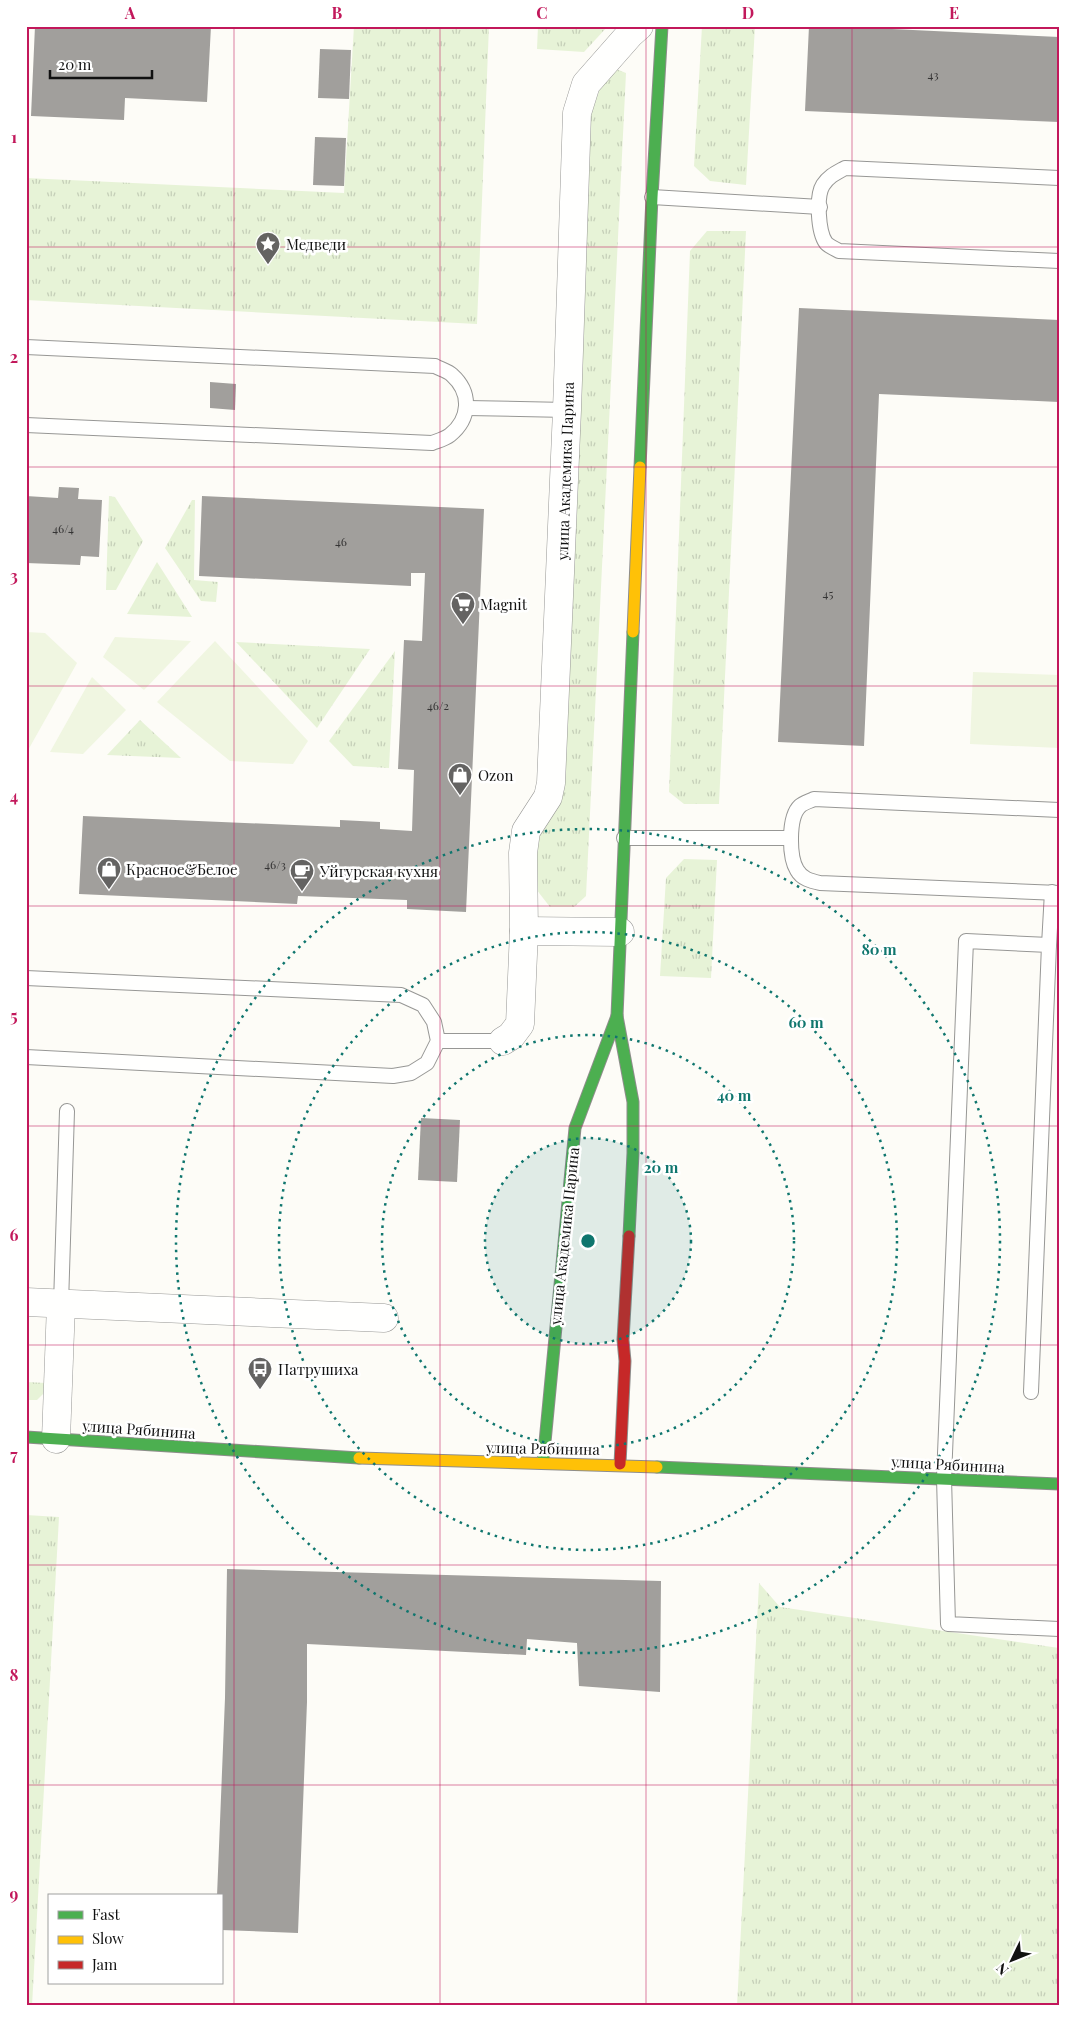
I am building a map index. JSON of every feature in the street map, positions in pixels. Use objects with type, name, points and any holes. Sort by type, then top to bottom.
[{"type":"street","name":"улица Академика Парина","points":[[503,1040],[511,1036],[520,1024],[524,931],[523,853],[526,831],[548,797],[552,783],[568,410],[577,113],[586,84],[639,26]]},
{"type":"street","name":"улица Академика Парина","points":[[620,1464],[625,1362],[623,1340],[633,1153],[633,1102],[616,1016],[652,197],[662,26]]},
{"type":"street","points":[[524,931],[620,932]]},
{"type":"street","name":"улица Академика Парина","points":[[543,1463],[575,1128],[616,1016]]},
{"type":"street","points":[[26,1302],[384,1318]]},
{"type":"street","points":[[56,1439],[61,1304]]},
{"type":"street","name":"улица Рябинина","points":[[26,1437],[457,1461],[620,1464],[1059,1484]]},
{"type":"lane","points":[[1059,178],[845,168],[830,175],[821,187],[820,208],[820,232],[827,244],[839,251],[1059,260]]},
{"type":"lane","points":[[652,197],[820,208]]},
{"type":"lane","points":[[26,347],[435,366],[451,374],[462,387],[467,408],[462,422],[449,436],[432,443],[26,425]]},
{"type":"lane","points":[[467,408],[568,410]]},
{"type":"lane","points":[[1031,1392],[1049,945],[1055,892],[808,881],[797,871],[792,856],[791,838],[793,818],[800,806],[814,799],[1059,810]]},
{"type":"lane","points":[[624,838],[791,838]]},
{"type":"lane","points":[[1049,945],[966,941],[944,1478],[948,1624],[1059,1629]]},
{"type":"lane","points":[[26,978],[401,995],[423,1006],[434,1022],[438,1040],[427,1063],[410,1073],[393,1076],[26,1057]]},
{"type":"lane","points":[[438,1040],[503,1040]]},
{"type":"lane","points":[[61,1304],[67,1111]]},
{"type":"green space","points":[[354,26],[489,26],[477,324],[26,300],[26,178],[344,193]]},
{"type":"green space","points":[[538,26],[608,26],[584,52],[537,49]]},
{"type":"green space","points":[[702,26],[755,26],[746,185],[710,181],[694,166]]},
{"type":"green space","points":[[616,69],[626,73],[586,896],[574,907],[550,907],[536,889],[535,850],[541,831],[560,793],[591,113],[601,86]]},
{"type":"green space","points":[[707,231],[746,231],[719,804],[684,804],[669,792],[690,251]]},
{"type":"green space","points":[[109,496],[115,497],[143,541],[116,590],[106,590]]},
{"type":"green space","points":[[192,500],[195,500],[194,580],[218,582],[216,602],[201,601],[165,548]]},
{"type":"green space","points":[[157,562],[192,617],[127,614]]},
{"type":"green space","points":[[26,632],[45,633],[77,663],[27,752]]},
{"type":"green space","points":[[115,637],[191,641],[144,690],[103,657]]},
{"type":"green space","points":[[215,641],[308,741],[293,764],[230,761],[157,702]]},
{"type":"green space","points":[[236,642],[370,649],[317,728]]},
{"type":"green space","points":[[395,651],[389,768],[353,766],[329,741]]},
{"type":"green space","points":[[973,672],[1059,675],[1059,748],[970,744]]},
{"type":"green space","points":[[92,677],[126,710],[83,754],[50,752]]},
{"type":"green space","points":[[140,720],[181,758],[107,755]]},
{"type":"green space","points":[[684,859],[717,860],[711,978],[660,976],[666,878]]},
{"type":"green space","points":[[26,1382],[46,1383],[44,1393],[37,1400],[26,1400]]},
{"type":"green space","points":[[26,1515],[59,1517],[32,2006],[26,2006]]},
{"type":"green space","points":[[759,1583],[780,1607],[1059,1648],[1059,2006],[737,2006]]},
{"type":"building","points":[[35,26],[211,26],[207,102],[125,98],[124,120],[31,116]]},
{"type":"building","points":[[809,26],[892,26],[892,29],[1059,37],[1059,122],[805,111]]},
{"type":"building","points":[[320,49],[351,50],[349,99],[318,98]]},
{"type":"building","points":[[315,137],[346,138],[344,186],[313,185]]},
{"type":"building","points":[[799,308],[1059,320],[1059,402],[879,394],[864,746],[778,742]]},
{"type":"building","points":[[210,382],[236,384],[235,410],[210,408]]},
{"type":"building","points":[[59,487],[79,488],[78,499],[102,500],[99,557],[81,556],[80,565],[26,563],[26,496],[58,498]]},
{"type":"building","points":[[202,496],[484,509],[466,912],[407,909],[407,900],[298,896],[297,904],[79,894],[83,816],[340,827],[340,820],[380,822],[380,829],[412,831],[414,770],[398,769],[404,640],[422,641],[425,573],[411,573],[411,586],[199,576]]},
{"type":"building","points":[[421,1118],[460,1120],[457,1182],[418,1180]]},
{"type":"building","points":[[227,1569],[661,1581],[660,1692],[579,1686],[577,1643],[527,1639],[526,1655],[307,1644],[307,1702],[298,1933],[222,1930],[222,1894],[217,1894],[225,1698]]},
{"type":"traffic: fast","points":[[640,467],[662,26]]},
{"type":"traffic: fast","points":[[629,1236],[633,1153],[633,1102],[617,1016],[633,632]]},
{"type":"traffic: fast","points":[[543,1463],[575,1128],[617,1016]]},
{"type":"traffic: fast","points":[[26,1437],[359,1458]]},
{"type":"traffic: fast","points":[[657,1467],[1059,1484]]},
{"type":"traffic: slow","points":[[633,632],[640,467]]},
{"type":"traffic: slow","points":[[359,1458],[657,1467]]},
{"type":"traffic: jam","points":[[620,1464],[625,1361],[623,1340],[629,1236]]},
{"type":"place","name":"Медведи","points":[[268,265]]},
{"type":"place","name":"Magnit","points":[[463,625]]},
{"type":"place","name":"Ozon","points":[[460,796]]},
{"type":"place","name":"Красное&Белое","points":[[109,890]]},
{"type":"place","name":"Уйгурская кухня","points":[[302,892]]},
{"type":"place","name":"Патрушиха","points":[[260,1390]]}]
